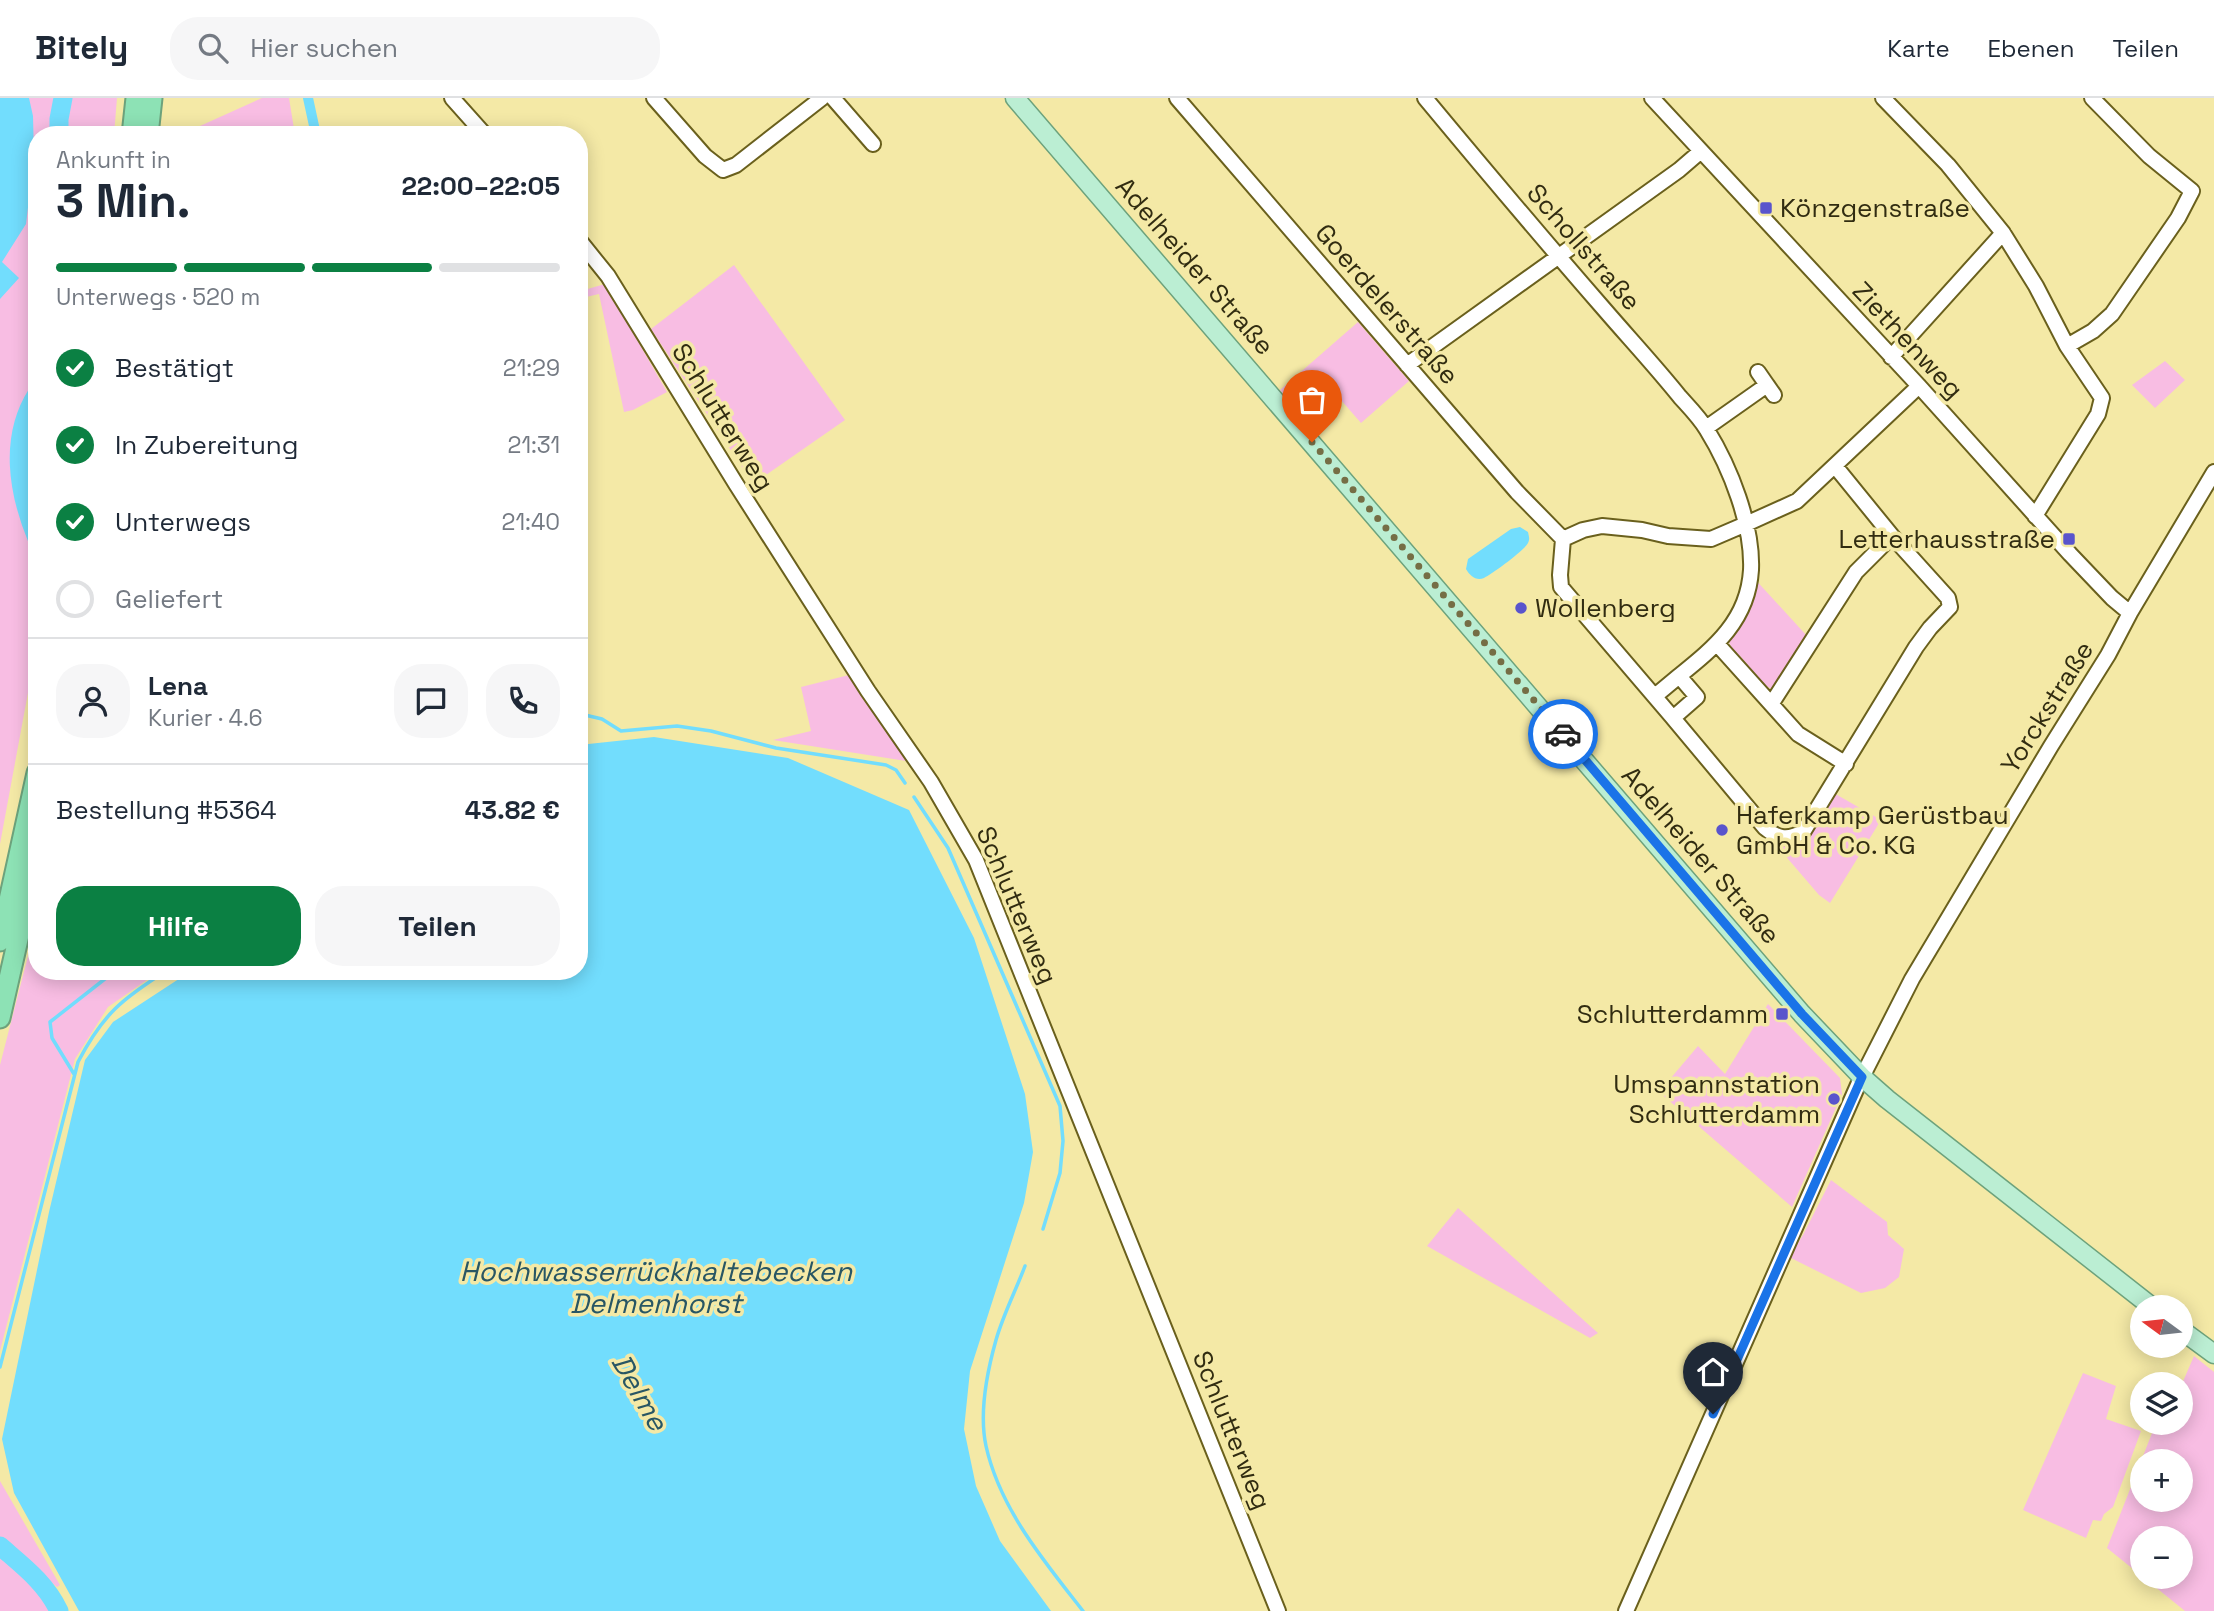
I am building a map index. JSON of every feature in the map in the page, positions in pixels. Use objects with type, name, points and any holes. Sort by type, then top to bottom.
[{"type":"highway","points":[[133,126],[136,98]]},
{"type":"highway","points":[[149,126],[152,98]]},
{"type":"highway","points":[[0,941],[28,815]]},
{"type":"highway","points":[[0,1018],[28,895]]},
{"type":"main road","name":"Adelheider Straße","points":[[1015,98],[1802,1014],[1862,1077],[2137,1295]]},
{"type":"main road","points":[[2193,1339],[2214,1354]]},
{"type":"street","points":[[452,98],[477,126]]},
{"type":"street","points":[[654,98],[705,156],[723,170],[736,165],[822,98]]},
{"type":"street","points":[[832,98],[873,144]]},
{"type":"street","name":"Goerdelerstraße","points":[[1177,98],[1517,492],[1563,539]]},
{"type":"street","name":"Schollstraße","points":[[1425,98],[1706,428],[1727,467],[1751,548],[1751,572],[1745,600],[1736,620],[1717,645],[1655,696]]},
{"type":"street","name":"Ziethenweg","points":[[1652,98],[1919,386],[2035,516],[2112,598],[2130,612]]},
{"type":"street","points":[[1883,98],[1948,166],[2003,233],[2036,286],[2067,346],[2102,398],[2100,406],[2035,516]]},
{"type":"street","points":[[2067,346],[2092,331],[2112,314],[2178,218],[2192,191],[2149,156],[2092,98]]},
{"type":"street","points":[[1407,365],[1559,257],[1701,151]]},
{"type":"street","points":[[1891,357],[2003,233]]},
{"type":"street","name":"Schlutterweg","points":[[588,251],[608,276],[868,691],[931,782],[976,860],[1279,1611]]},
{"type":"street","points":[[1706,428],[1770,390],[1758,372]]},
{"type":"street","points":[[1835,466],[1892,536],[1948,598],[1950,607],[1916,647],[1803,832],[1796,836],[1779,837],[1765,828],[1561,587],[1560,559],[1563,539],[1583,530],[1602,526],[1668,536],[1711,539],[1746,524],[1797,501],[1919,386]]},
{"type":"street","name":"Yorckstraße","points":[[1862,1077],[1912,979],[2108,655],[2130,612],[2214,472]]},
{"type":"street","points":[[1772,703],[1856,572],[1892,536]]},
{"type":"street","points":[[1717,645],[1798,734],[1846,764]]},
{"type":"street","points":[[1673,718],[1697,697],[1679,676]]},
{"type":"street","points":[[1626,1611],[1862,1077]]},
{"type":"shaded area","points":[[0,98],[117,98],[115,126],[28,126],[28,693],[0,844]]},
{"type":"shaded area","points":[[262,98],[289,98],[294,126],[200,126]]},
{"type":"shaded area","points":[[734,265],[845,420],[753,484],[651,329]]},
{"type":"shaded area","points":[[605,284],[667,392],[624,412],[599,294],[588,297],[588,289]]},
{"type":"shaded area","points":[[1358,322],[1409,381],[1361,423],[1326,383],[1296,409],[1280,390]]},
{"type":"shaded area","points":[[2165,361],[2185,380],[2155,408],[2132,385]]},
{"type":"shaded area","points":[[1752,576],[1807,636],[1778,686],[1772,689],[1758,682],[1758,677],[1740,656],[1734,655],[1728,639]]},
{"type":"shaded area","points":[[849,675],[906,761],[773,740],[811,731],[801,687]]},
{"type":"shaded area","points":[[1832,792],[1881,820],[1830,903],[1819,895],[1777,846],[1805,836]]},
{"type":"shaded area","points":[[28,956],[28,980],[147,980],[108,1007],[75,1059],[0,1351],[0,1065]]},
{"type":"shaded area","points":[[1768,1004],[1840,1078],[1842,1094],[1792,1207],[1659,1092],[1698,1046],[1725,1074]]},
{"type":"shaded area","points":[[1831,1180],[1887,1222],[1888,1235],[1904,1249],[1899,1277],[1885,1288],[1861,1293],[1789,1257]]},
{"type":"shaded area","points":[[1458,1208],[1598,1333],[1590,1338],[1427,1246]]},
{"type":"shaded area","points":[[2194,1356],[2214,1372],[2214,1611],[2185,1611],[2158,1589],[2193,1589],[2193,1526],[2130,1526],[2130,1566],[2107,1548],[2130,1489],[2130,1512],[2193,1512],[2193,1449],[2146,1449],[2151,1435],[2193,1435],[2193,1372],[2187,1372]]},
{"type":"shaded area","points":[[2083,1373],[2116,1386],[2106,1419],[2130,1427],[2130,1435],[2140,1435],[2134,1449],[2130,1449],[2130,1461],[2113,1507],[2104,1514],[2101,1521],[2093,1520],[2086,1538],[2023,1510]]},
{"type":"shaded area","points":[[0,1481],[60,1585],[57,1587],[0,1540]]},
{"type":"shaded area","points":[[0,1556],[46,1598],[54,1611],[0,1611]]},
{"type":"water","points":[[0,98],[29,98],[33,126],[28,126],[26,224],[2,262],[19,278],[0,299]]},
{"type":"water","points":[[1520,527],[1528,532],[1529,538],[1521,551],[1484,578],[1469,574],[1466,569],[1468,559],[1511,529]]},
{"type":"water","name":"Hochwasserrückhaltebecken Delmenhorst","points":[[654,737],[788,758],[909,810],[974,938],[1025,1094],[1033,1152],[1024,1203],[970,1371],[964,1429],[976,1486],[1000,1541],[1051,1611],[79,1611],[14,1493],[2,1439],[49,1212],[85,1060],[113,1022],[177,980],[588,980],[588,744]]},
{"type":"waterway","name":"Delme","points":[[59,126],[63,98]]},
{"type":"waterway","points":[[308,98],[314,126]]},
{"type":"waterway","name":"Delme","points":[[28,411],[19,465],[28,513]]},
{"type":"waterway","points":[[588,716],[602,719],[621,731],[677,726],[711,731],[776,748],[886,765],[896,770],[905,783]]},
{"type":"waterway","points":[[914,797],[948,848],[1060,1106],[1063,1141],[1060,1173],[1043,1229]]},
{"type":"waterway","points":[[74,1074],[52,1038],[50,1022],[104,980]]},
{"type":"waterway","points":[[0,1367],[78,1062],[105,1019],[125,999],[152,980]]},
{"type":"waterway","points":[[1025,1266],[999,1331],[990,1365],[983,1420],[986,1446],[993,1469],[1013,1513],[1083,1611]]},
{"type":"waterway","points":[[0,1546],[41,1583],[59,1611]]},
{"type":"way so far","points":[[1312,442],[1563,734]]},
{"type":"place","name":"Könzgenstraße","points":[[1766,208]]},
{"type":"place","name":"Letterhausstraße","points":[[2069,539]]},
{"type":"place","name":"Wollenberg","points":[[1521,608]]},
{"type":"place","name":"Haferkamp Gerüstbau GmbH & Co. KG","points":[[1722,830]]},
{"type":"place","name":"Schlutterdamm","points":[[1782,1014]]},
{"type":"place","name":"Umspannstation Schlutterdamm","points":[[1834,1099]]},
{"type":"route","points":[[1563,734],[1802,1014],[1862,1077],[1713,1414]]}]
